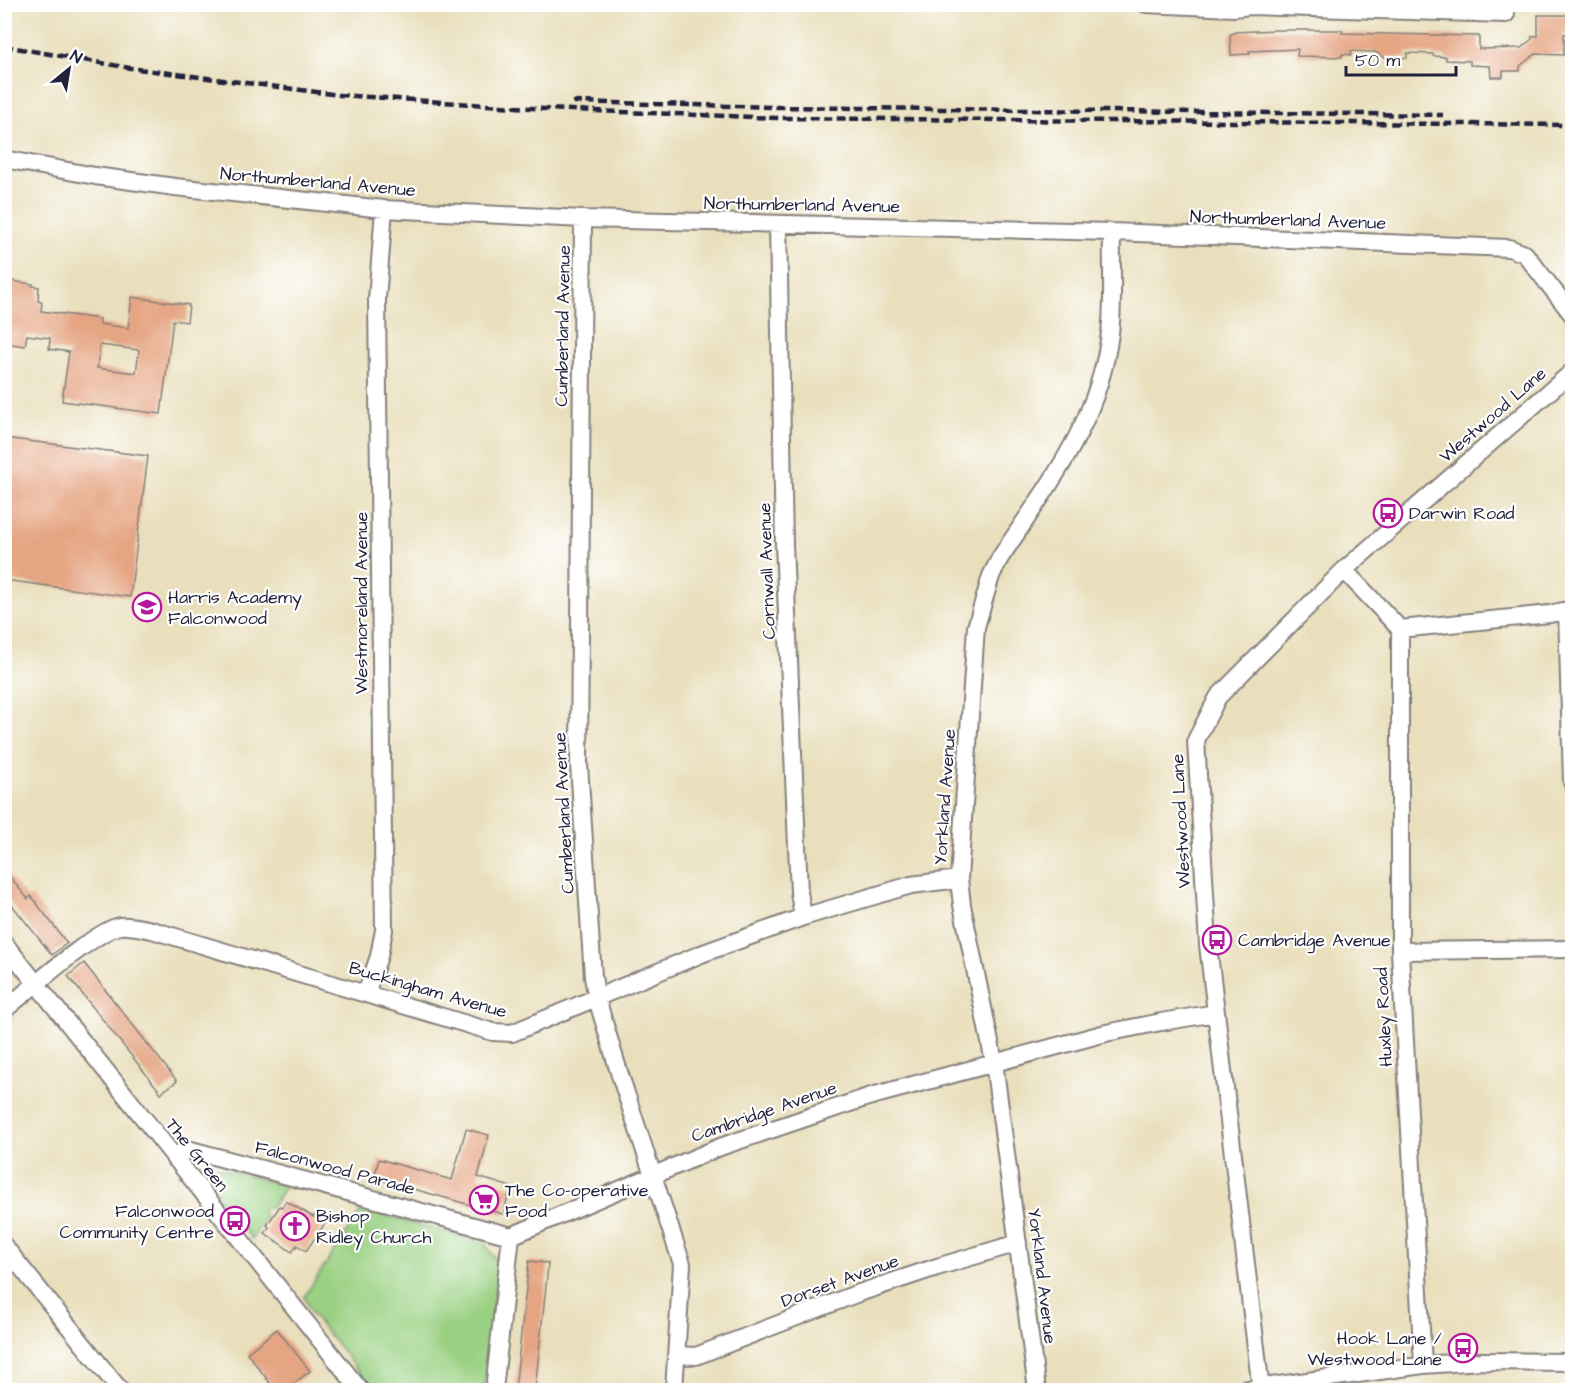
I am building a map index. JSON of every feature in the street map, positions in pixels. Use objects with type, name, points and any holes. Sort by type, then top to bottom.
[{"type":"street","points":[[1146,4],[1234,8],[1250,5],[1506,14]]},
{"type":"street","name":"Northumberland Avenue","points":[[4,159],[175,188],[384,209],[583,219],[1112,232],[1509,248],[1525,254],[1572,314]]},
{"type":"street","name":"Westmoreland Avenue","points":[[366,994],[379,956],[384,930],[377,300],[384,209]]},
{"type":"street","name":"Cumberland Avenue","points":[[583,219],[579,765],[593,977],[597,999],[682,1264],[674,1390]]},
{"type":"street","name":"Cornwall Avenue","points":[[778,224],[784,544],[798,892],[803,917]]},
{"type":"street","name":"Yorkland Avenue","points":[[1037,1390],[994,1062],[962,905],[959,879],[976,627],[991,576],[1071,450],[1093,404],[1110,332],[1112,232]]},
{"type":"street","name":"Westwood Lane","points":[[1260,1390],[1208,945],[1196,740],[1218,697],[1344,570],[1572,372]]},
{"type":"street","points":[[1344,570],[1400,629],[1570,610],[1572,782]]},
{"type":"street","name":"Huxley Road","points":[[1400,629],[1400,951],[1424,1365]]},
{"type":"street","name":"Buckingham Avenue","points":[[4,1010],[97,936],[120,926],[152,930],[503,1034],[521,1030],[701,954],[803,917],[911,885],[959,879]]},
{"type":"street","name":"The Green","points":[[4,943],[360,1390]]},
{"type":"street","points":[[1400,951],[1572,949]]},
{"type":"street","name":"Cambridge Avenue","points":[[510,1236],[653,1174],[774,1127],[868,1097],[1106,1033],[1216,1013]]},
{"type":"street","name":"Falconwood Parade","points":[[174,1158],[182,1152],[191,1150],[510,1236]]},
{"type":"street","points":[[494,1390],[510,1236]]},
{"type":"street","name":"Dorset Avenue","points":[[676,1355],[696,1356],[856,1294],[1018,1243]]},
{"type":"street","points":[[4,1246],[120,1390]]},
{"type":"street","points":[[1242,1390],[1260,1390],[1424,1365],[1482,1361],[1572,1362]]},
{"type":"green space","points":[[202,1163],[286,1186],[271,1207],[264,1209],[265,1218],[252,1239],[196,1169],[198,1164]]},
{"type":"green space","points":[[362,1209],[484,1243],[499,1264],[484,1390],[374,1390],[312,1314],[304,1297]]},
{"type":"building","points":[[1538,15],[1571,15],[1570,34],[1564,34],[1564,55],[1535,54],[1520,66],[1520,71],[1503,71],[1503,77],[1491,77],[1490,66],[1470,65],[1470,61],[1446,60],[1446,57],[1433,56],[1433,54],[1407,53],[1407,58],[1384,57],[1375,52],[1351,51],[1351,55],[1342,54],[1342,57],[1297,56],[1298,49],[1249,51],[1250,54],[1231,55],[1230,34],[1276,30],[1342,30],[1342,33],[1479,36],[1479,49],[1521,48],[1532,39],[1532,36],[1538,36]]},
{"type":"building","points":[[4,280],[39,287],[38,301],[42,302],[41,311],[100,319],[100,324],[128,328],[132,297],[189,305],[187,322],[173,320],[161,414],[62,401],[69,352],[49,349],[50,338],[27,335],[25,346],[4,343]],"holes":[[[100,345],[139,350],[136,373],[97,368]]]},
{"type":"building","points":[[4,438],[148,456],[130,597],[4,580]]},
{"type":"building","points":[[4,870],[28,899],[31,896],[67,943],[52,955],[4,895]]},
{"type":"building","points":[[84,963],[177,1081],[161,1093],[68,976]]},
{"type":"building","points":[[466,1129],[489,1135],[478,1177],[511,1187],[503,1214],[374,1178],[379,1159],[452,1180]]},
{"type":"building","name":"Bishop Ridley Church","points":[[286,1201],[326,1222],[306,1251],[297,1245],[292,1252],[265,1233],[269,1227],[267,1225]]},
{"type":"building","points":[[529,1261],[548,1263],[535,1390],[515,1390]]},
{"type":"building","points":[[277,1329],[310,1371],[285,1390],[260,1390],[270,1383],[247,1353]]},
{"type":"railway","points":[[4,46],[130,68],[340,95],[545,109],[778,118],[1572,125]]},
{"type":"railway","points":[[573,102],[775,107],[1443,115]]},
{"type":"place","name":"Darwin Road","points":[[1388,513]]},
{"type":"place","name":"Harris Academy Falconwood","points":[[147,607]]},
{"type":"place","name":"Cambridge Avenue","points":[[1217,940]]},
{"type":"place","name":"The Co-operative Food","points":[[484,1200]]},
{"type":"place","name":"Falconwood Community Centre","points":[[235,1221]]},
{"type":"place","name":"Bishop Ridley Church","points":[[295,1226]]},
{"type":"place","name":"Hook Lane / Westwood Lane","points":[[1463,1348]]}]
